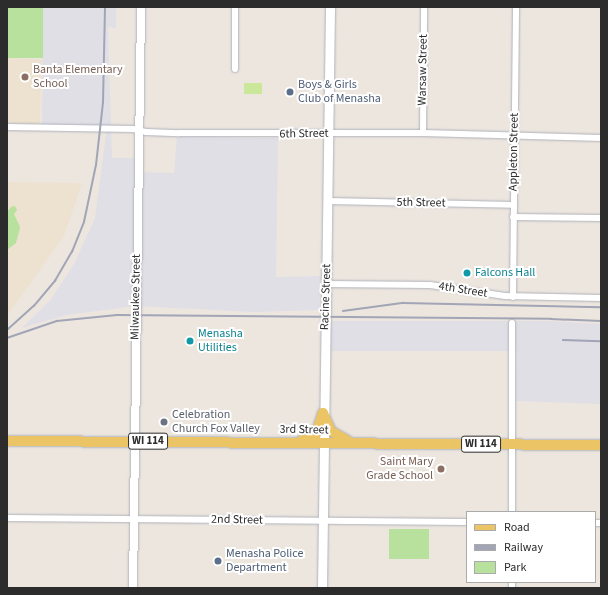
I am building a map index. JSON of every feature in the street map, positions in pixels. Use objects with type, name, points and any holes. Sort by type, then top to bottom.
[{"type":"main road","name":"Racine Street","points":[[322,588],[323,413],[328,202],[330,7]]},
{"type":"main road","points":[[290,442],[308,438],[316,434],[323,413]]},
{"type":"main road","points":[[323,413],[328,428],[336,436],[360,444]]},
{"type":"main road","name":"3rd Street","points":[[7,441],[601,445]]},
{"type":"street","name":"Milwaukee Street","points":[[134,588],[141,7]]},
{"type":"street","points":[[235,7],[235,69]]},
{"type":"street","name":"Warsaw Street","points":[[422,133],[424,7]]},
{"type":"street","name":"Appleton Street","points":[[512,297],[516,7]]},
{"type":"street","name":"6th Street","points":[[7,127],[329,134],[422,133],[601,138]]},
{"type":"street","name":"5th Street","points":[[328,202],[513,205]]},
{"type":"street","points":[[513,217],[601,218]]},
{"type":"street","name":"4th Street","points":[[326,284],[430,285],[512,297],[601,298]]},
{"type":"street","points":[[512,323],[512,511]]},
{"type":"street","name":"2nd Street","points":[[7,518],[466,522]]},
{"type":"shaded area","points":[[43,7],[116,7],[116,28],[108,27],[112,158],[139,158],[139,172],[174,173],[177,137],[278,138],[276,277],[321,276],[319,310],[253,312],[136,306],[66,315],[22,328],[51,299],[74,264],[95,218],[107,126],[42,125]]},
{"type":"shaded area","name":"Banta Elementary School","points":[[7,58],[42,59],[40,124],[7,123]]},
{"type":"shaded area","points":[[7,182],[82,183],[64,236],[7,316]]},
{"type":"shaded area","points":[[330,321],[549,321],[601,324],[601,404],[516,401],[517,351],[330,351]]},
{"type":"green space","points":[[7,7],[43,7],[43,58],[7,58]]},
{"type":"green space","points":[[244,83],[262,83],[262,94],[244,94]]},
{"type":"green space","points":[[15,206],[17,210],[14,214],[20,227],[16,243],[7,250],[7,212],[11,207]]},
{"type":"green space","points":[[389,529],[429,529],[429,559],[389,559]]},
{"type":"railway","points":[[7,330],[34,306],[55,281],[72,252],[84,222],[96,165],[103,103],[105,7]]},
{"type":"railway","points":[[343,311],[403,303],[601,307]]},
{"type":"railway","points":[[7,338],[57,321],[117,315],[551,319],[601,321]]},
{"type":"railway","points":[[563,340],[601,341]]},
{"type":"place","name":"Banta Elementary School","points":[[25,77]]},
{"type":"place","name":"Boys & Girls Club of Menasha","points":[[290,92]]},
{"type":"place","name":"Falcons Hall","points":[[467,273]]},
{"type":"place","name":"Menasha Utilities","points":[[190,341]]},
{"type":"place","name":"Celebration Church Fox Valley","points":[[164,422]]},
{"type":"place","name":"Saint Mary Grade School","points":[[441,469]]},
{"type":"place","name":"Menasha Police Department","points":[[218,561]]}]
